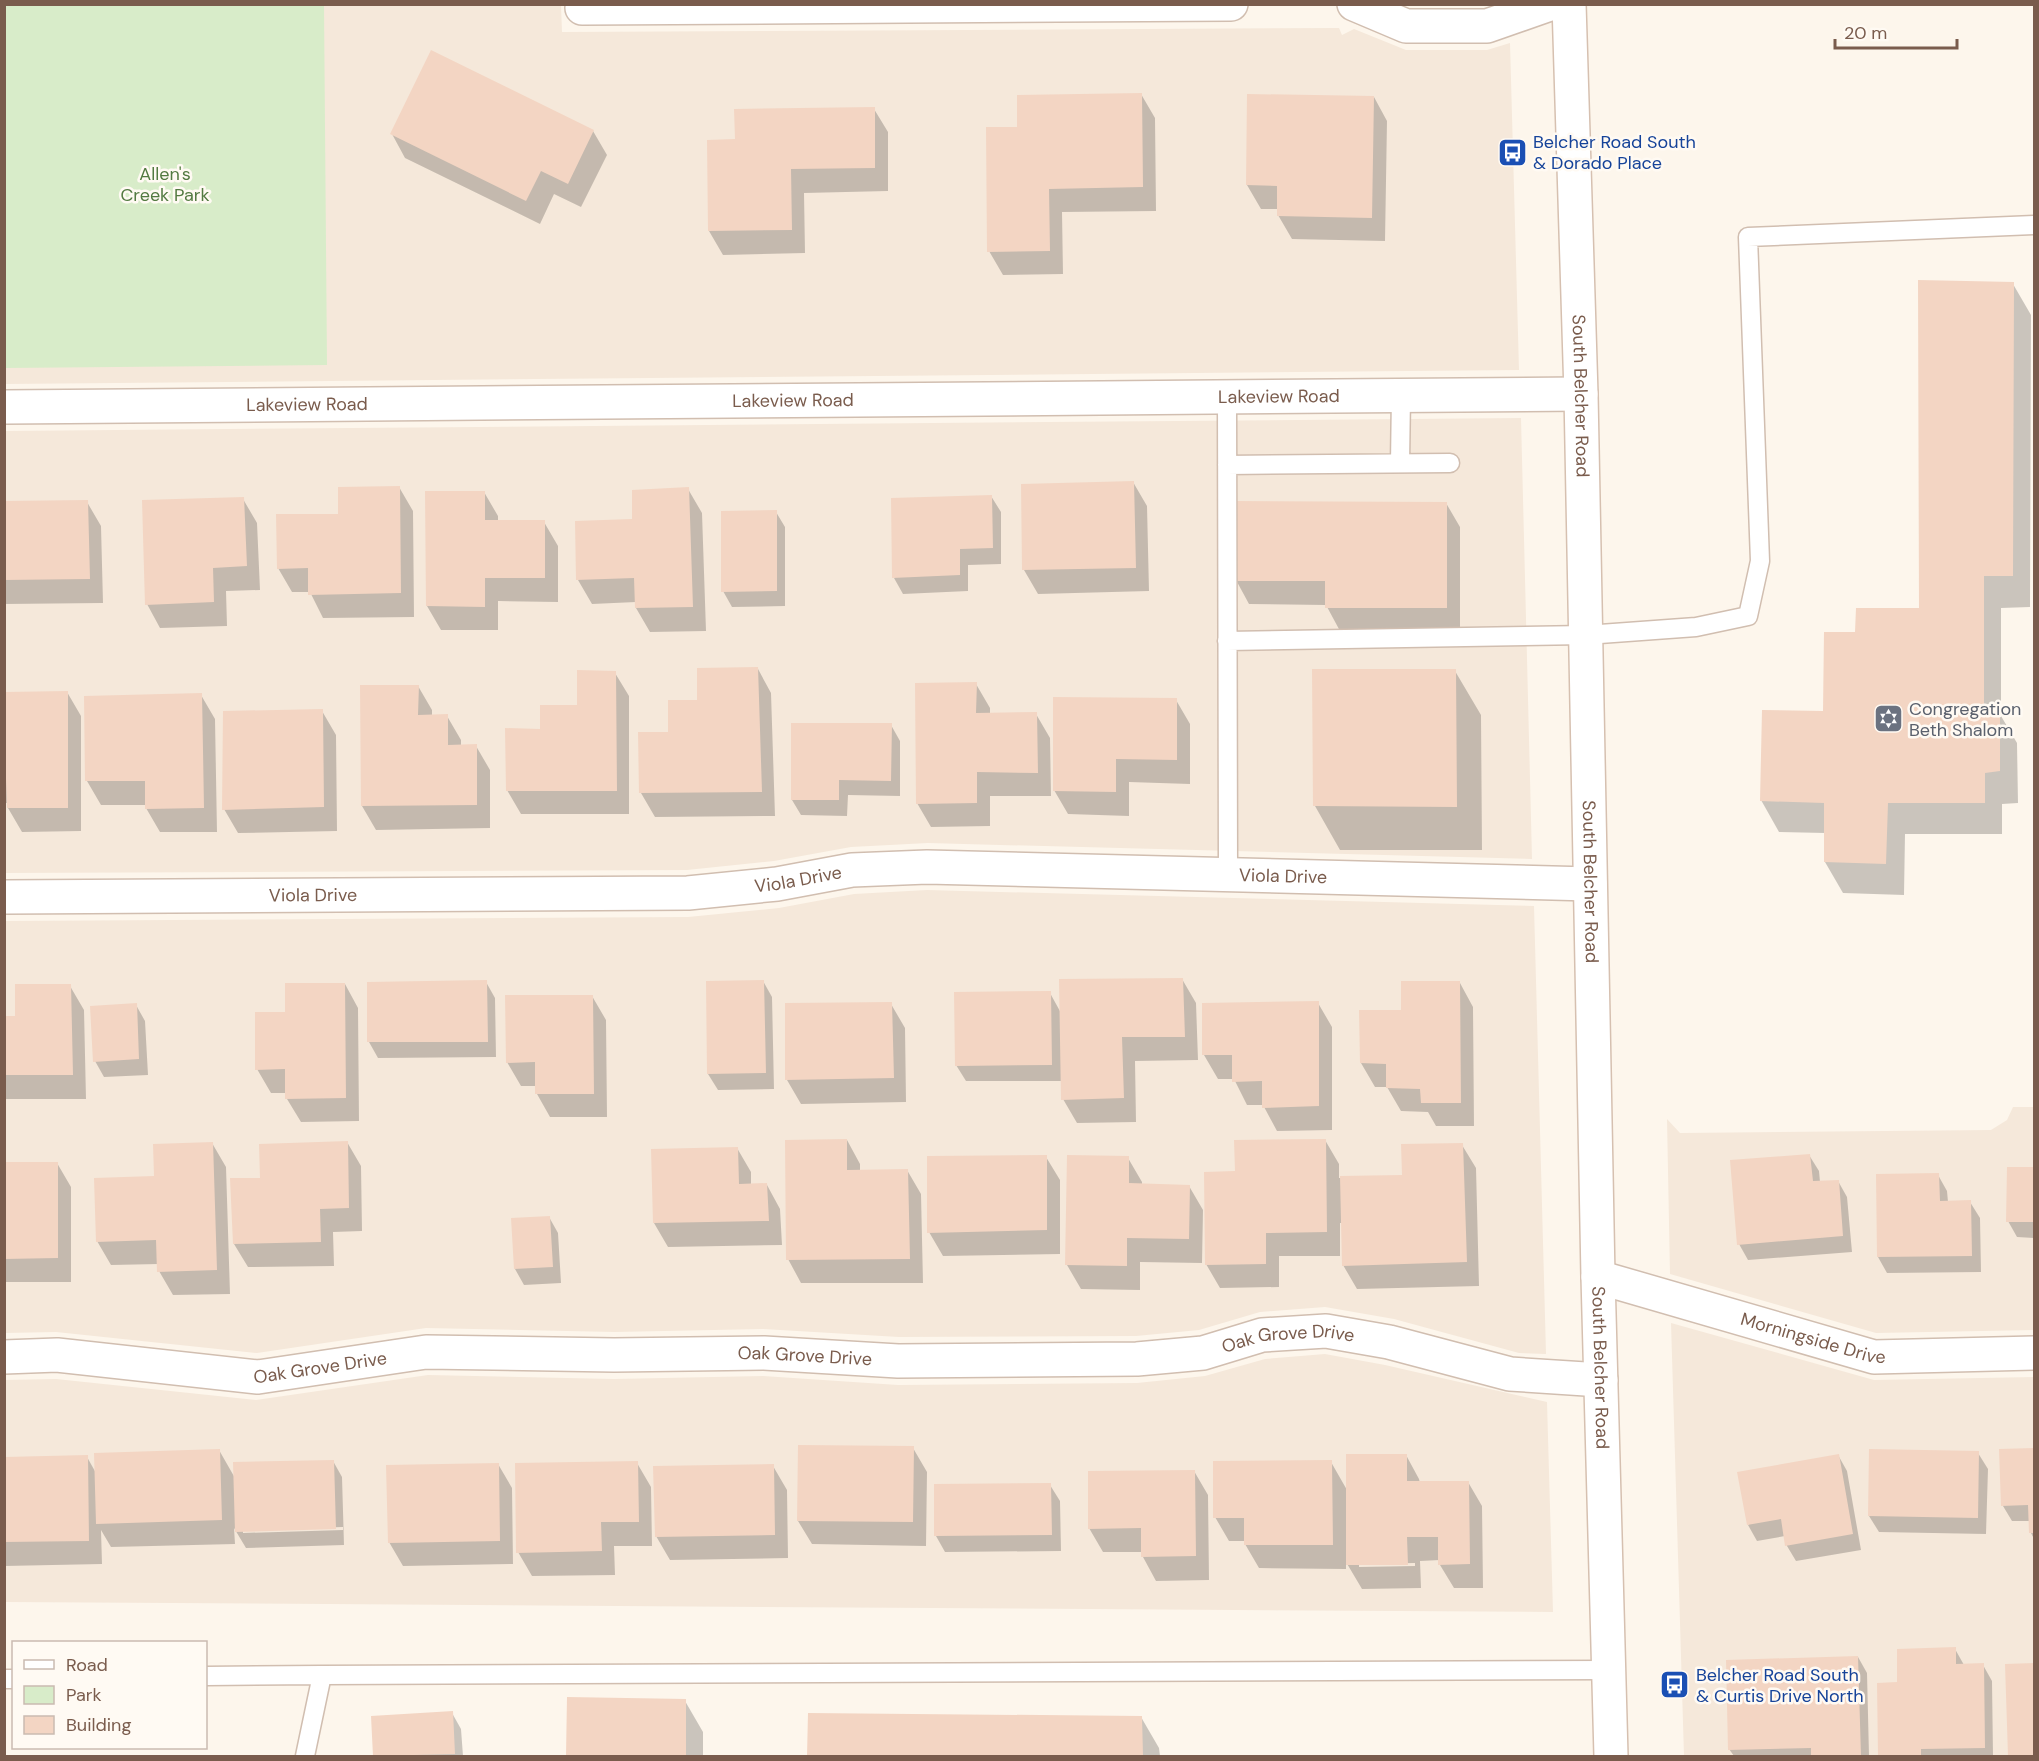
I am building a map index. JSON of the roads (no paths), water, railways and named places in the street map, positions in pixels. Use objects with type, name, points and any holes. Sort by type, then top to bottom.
[{"type":"street","points":[[582,8],[1231,4]]},
{"type":"street","points":[[1354,4],[1406,26],[1487,26],[1550,4]]},
{"type":"street","name":"South Belcher Road","points":[[1569,4],[1581,394],[1598,1277],[1611,1756]]},
{"type":"street","name":"Lakeview Road","points":[[4,407],[1581,394]]},
{"type":"street","name":"Viola Drive","points":[[4,897],[688,893],[777,884],[852,870],[927,867],[1590,884]]},
{"type":"street","name":"Morningside Drive","points":[[1598,1277],[1874,1357],[2034,1353]]},
{"type":"street","name":"Oak Grove Drive","points":[[4,1357],[57,1355],[258,1377],[426,1352],[614,1355],[764,1353],[898,1361],[1137,1359],[1203,1353],[1262,1335],[1326,1331],[1389,1342],[1510,1374],[1601,1380]]},
{"type":"lane","points":[[1227,641],[1586,635],[1696,627],[1748,616],[1760,561],[1748,237],[2034,225]]},
{"type":"lane","points":[[1400,464],[1401,395]]},
{"type":"lane","points":[[1227,396],[1228,874]]},
{"type":"lane","points":[[1227,465],[1450,463]]},
{"type":"lane","points":[[207,1676],[1610,1670]]},
{"type":"lane","points":[[305,1756],[322,1675]]},
{"type":"place","name":"Belcher Road South & Dorado Place","points":[[1512,152]]},
{"type":"place","name":"Congregation Beth Shalom","points":[[1888,719]]},
{"type":"place","name":"Belcher Road South & Curtis Drive North","points":[[1675,1685]]},
{"type":"park label","name":"Allen's Creek Park","points":[[165,184]]}]
